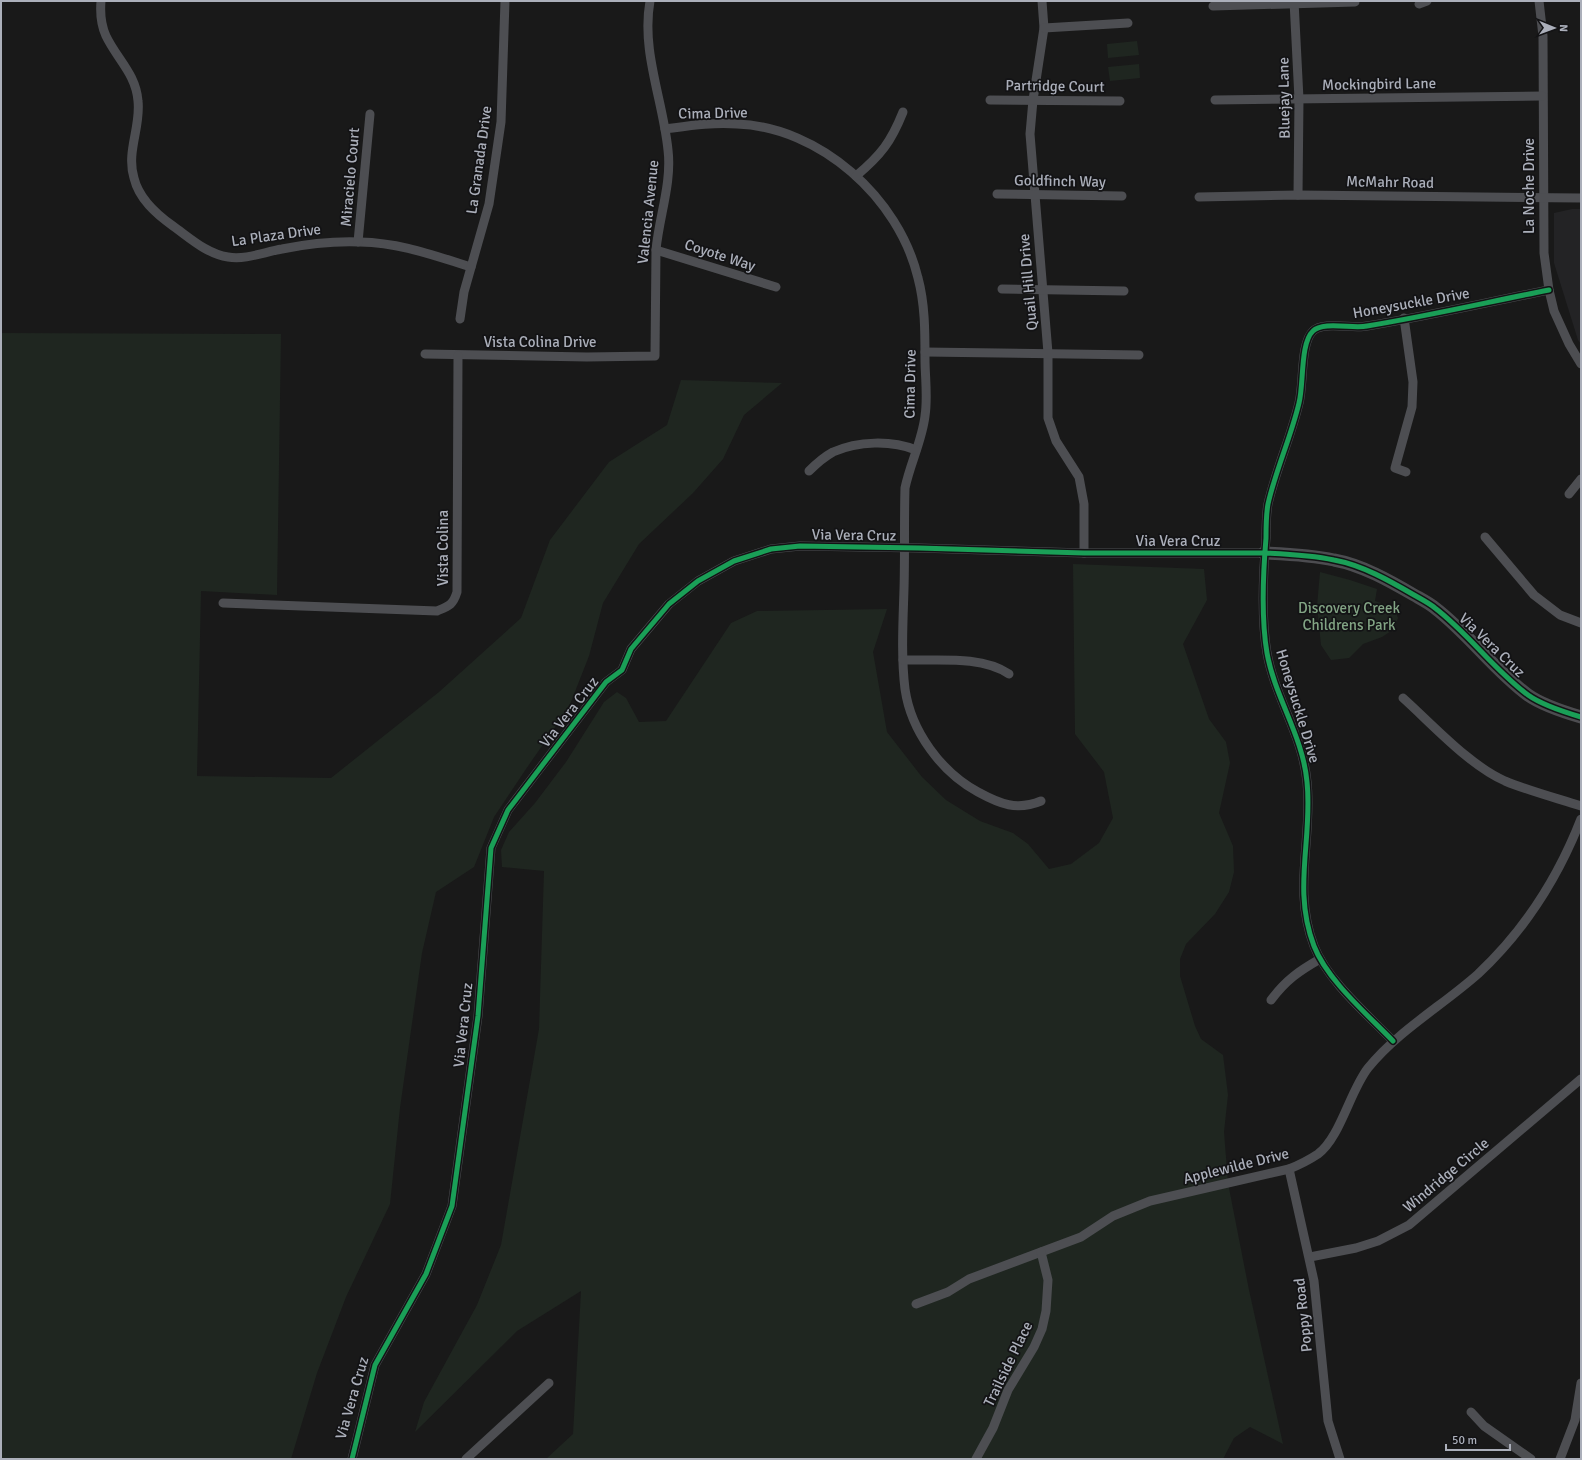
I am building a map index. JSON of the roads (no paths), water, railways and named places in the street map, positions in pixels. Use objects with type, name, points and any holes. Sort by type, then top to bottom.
[{"type":"street","name":"La Plaza Drive","points":[[101,1],[102,24],[106,37],[129,71],[134,81],[138,100],[138,118],[131,160],[134,179],[140,194],[158,216],[207,250],[228,257],[243,257],[328,242],[386,243],[409,247],[471,267]]},
{"type":"street","name":"La Granada Drive","points":[[460,319],[464,292],[489,204],[501,122],[505,1]]},
{"type":"street","name":"Valencia Avenue","points":[[650,1],[648,26],[650,53],[668,151],[668,178],[656,250],[655,356]]},
{"type":"street","name":"Quail Hill Drive","points":[[1042,1],[1044,28],[1033,100],[1030,134],[1048,353],[1048,418],[1056,441],[1079,477],[1084,504],[1084,553]]},
{"type":"street","name":"La Noche Drive","points":[[1539,1],[1543,36],[1542,96],[1544,253],[1549,290],[1554,311],[1569,344],[1581,364]]},
{"type":"street","points":[[1213,6],[1355,2]]},
{"type":"street","name":"Bluejay Lane","points":[[1294,3],[1299,99],[1298,195]]},
{"type":"street","points":[[1044,28],[1128,23]]},
{"type":"street","name":"Mockingbird Lane","points":[[1215,100],[1542,96]]},
{"type":"street","name":"Partridge Court","points":[[990,100],[1120,101]]},
{"type":"street","points":[[856,176],[871,163],[885,147],[895,133],[903,112]]},
{"type":"street","name":"Miracielo Court","points":[[358,242],[370,114]]},
{"type":"street","name":"Cima Drive","points":[[664,129],[690,125],[737,124],[761,127],[795,137],[823,150],[856,176],[876,197],[900,232],[910,252],[918,277],[924,308],[925,352],[926,414],[923,430],[909,470],[905,488],[903,660],[909,705],[920,732],[936,756],[946,768],[969,787],[997,802],[1014,806],[1032,804],[1041,801]]},
{"type":"street","name":"Goldfinch Way","points":[[997,194],[1122,196]]},
{"type":"street","name":"McMahr Road","points":[[1199,197],[1298,195],[1581,198]]},
{"type":"street","name":"Coyote Way","points":[[656,250],[776,287]]},
{"type":"street","points":[[1002,289],[1124,291]]},
{"type":"street","name":"Honeysuckle Drive","points":[[1393,1041],[1341,987],[1320,959],[1305,917],[1303,878],[1309,797],[1307,778],[1300,744],[1276,685],[1268,654],[1264,623],[1264,553],[1268,505],[1300,402],[1306,341],[1314,330],[1322,326],[1364,327],[1549,290]]},
{"type":"street","points":[[1404,318],[1413,382],[1412,407],[1395,468],[1406,472]]},
{"type":"street","points":[[925,352],[1139,355]]},
{"type":"street","name":"Vista Colina Drive","points":[[425,354],[458,356],[655,356]]},
{"type":"street","name":"Vista Colina","points":[[223,603],[437,611],[454,602],[457,592],[458,356]]},
{"type":"street","points":[[808,471],[833,453],[849,446],[877,442],[916,450]]},
{"type":"street","points":[[1569,494],[1581,479]]},
{"type":"street","points":[[1485,537],[1534,595],[1560,615],[1581,623]]},
{"type":"street","name":"Via Vera Cruz","points":[[352,1459],[375,1366],[426,1274],[452,1206],[478,1016],[491,848],[508,810],[606,682],[622,670],[631,649],[669,604],[698,581],[734,561],[771,549],[800,546],[1084,553],[1264,553],[1335,560],[1366,570],[1393,583],[1435,607],[1477,645],[1505,676],[1529,696],[1563,712],[1581,717]]},
{"type":"street","points":[[903,660],[975,661],[1000,668],[1009,674]]},
{"type":"street","points":[[1403,698],[1463,753],[1488,771],[1505,781],[1581,806]]},
{"type":"street","name":"Applewilde Drive","points":[[916,1304],[948,1292],[969,1279],[1081,1238],[1113,1216],[1150,1201],[1289,1169],[1300,1165],[1320,1153],[1332,1138],[1352,1094],[1368,1069],[1393,1041],[1478,974],[1515,934],[1548,888],[1573,839],[1581,819]]},
{"type":"street","points":[[1271,1000],[1280,988],[1299,970],[1320,959]]},
{"type":"street","name":"Windridge Circle","points":[[1310,1257],[1356,1248],[1378,1241],[1409,1225],[1581,1079]]},
{"type":"street","name":"Poppy Road","points":[[1289,1169],[1310,1257],[1314,1281],[1328,1421],[1340,1459]]},
{"type":"street","name":"Trailside Place","points":[[976,1459],[993,1428],[1008,1390],[1034,1347],[1042,1329],[1046,1311],[1048,1280],[1041,1252]]},
{"type":"street","points":[[466,1459],[549,1383]]},
{"type":"street","points":[[1560,1459],[1576,1420],[1581,1384]]},
{"type":"street","points":[[1471,1412],[1484,1426],[1531,1459]]},
{"type":"park label","name":"Discovery Creek Childrens Park","points":[[1349,616]]}]
